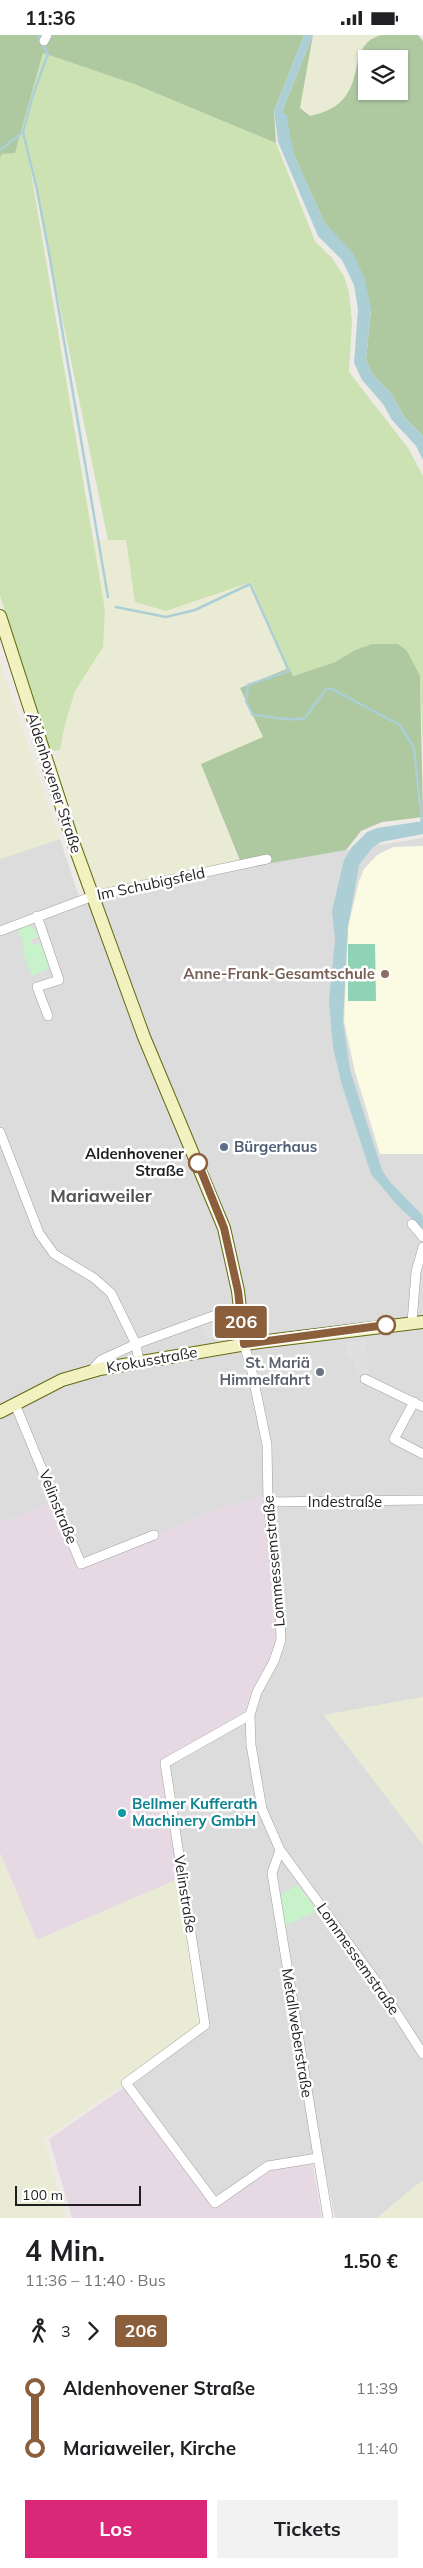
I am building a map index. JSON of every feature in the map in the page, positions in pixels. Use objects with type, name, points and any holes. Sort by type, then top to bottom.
[{"type":"main road","name":"Aldenhovener Straße","points":[[0,616],[93,897],[144,1037],[224,1228],[238,1291],[244,1344]]},
{"type":"main road","name":"Krokusstraße","points":[[0,1412],[62,1381],[90,1372],[244,1344],[418,1322]]},
{"type":"street","name":"Im Schubigsfeld","points":[[0,931],[93,897],[267,859]]},
{"type":"street","points":[[37,916],[59,979],[37,987],[48,1016]]},
{"type":"street","points":[[0,1131],[39,1233],[54,1254],[94,1277],[111,1293],[136,1344],[139,1362]]},
{"type":"street","points":[[412,1224],[423,1237]]},
{"type":"street","points":[[418,1322],[416,1272],[423,1247]]},
{"type":"street","name":"Krokusstraße","points":[[90,1372],[101,1360],[136,1344],[212,1316]]},
{"type":"street","name":"Lommessemstraße","points":[[244,1344],[252,1372],[267,1445],[268,1502],[281,1640],[274,1661],[257,1692],[250,1715],[251,1745],[262,1809],[280,1849],[378,1984],[423,2054]]},
{"type":"street","points":[[365,1379],[423,1407]]},
{"type":"street","points":[[414,1402],[394,1439],[423,1454]]},
{"type":"street","name":"Velinstraße","points":[[15,1404],[81,1565],[154,1535]]},
{"type":"street","name":"Indestraße","points":[[268,1502],[423,1501]]},
{"type":"street","name":"Velinstraße","points":[[250,1715],[165,1763],[205,2025],[126,2083],[215,2203],[268,2166],[318,2158]]},
{"type":"street","name":"Metallweberstraße","points":[[280,1849],[272,1873],[328,2218]]},
{"type":"shaded area","points":[[314,35],[382,35],[372,41],[364,50],[358,50],[353,87],[345,101],[326,113],[310,116],[300,109]]},
{"type":"shaded area","points":[[126,539],[135,602],[165,611],[251,582],[289,668],[240,688],[263,737],[209,786],[239,861],[97,893],[54,762],[62,743],[65,724],[75,691],[82,679],[105,610],[93,541]]},
{"type":"shaded area","points":[[0,662],[60,839],[0,859]]},
{"type":"shaded area","points":[[423,838],[423,1697],[324,1715],[423,1845],[423,2181],[377,2218],[335,2218],[322,2154],[267,2164],[215,2201],[129,2083],[168,1765],[255,1714],[261,1695],[277,1663],[270,1497],[263,1497],[213,1511],[79,1567],[53,1502],[0,1523],[0,859],[60,839],[81,903],[276,861]]},
{"type":"shaded area","name":"Anne-Frank-Gesamtschule","points":[[423,846],[423,1154],[380,1154],[355,1072],[344,1021],[348,927],[359,881],[364,869],[377,855],[393,847]]},
{"type":"shaded area","points":[[224,1316],[227,1335],[205,1339],[202,1324]]},
{"type":"shaded area","points":[[366,1340],[370,1373],[356,1375],[354,1358],[347,1358],[346,1343]]},
{"type":"shaded area","points":[[263,1497],[277,1614],[277,1640],[269,1660],[252,1690],[245,1712],[161,1760],[180,1878],[37,1940],[0,1853],[0,1523],[53,1501],[79,1567],[213,1511]]},
{"type":"shaded area","points":[[423,1697],[423,1845],[324,1715]]},
{"type":"shaded area","points":[[0,1854],[37,1940],[180,1878],[201,2020],[199,2027],[120,2086],[44,2139],[19,2101],[46,2147],[66,2218],[0,2218]]},
{"type":"shaded area","points":[[126,2086],[215,2206],[270,2168],[312,2161],[322,2218],[72,2218],[49,2139]]},
{"type":"shaded area","points":[[423,2181],[423,2218],[377,2218],[415,2186]]},
{"type":"green space","points":[[0,35],[304,35],[274,111],[276,143],[134,84],[43,53],[15,153],[2,154],[0,158]]},
{"type":"green space","points":[[313,35],[300,108],[310,116],[331,109],[343,99],[351,87],[358,61],[358,100],[408,100],[408,50],[362,50],[369,41],[382,35],[418,35],[423,41],[423,436],[405,418],[392,395],[372,373],[366,360],[371,309],[336,238],[324,222],[295,157],[282,112]]},
{"type":"green space","points":[[43,53],[134,84],[276,143],[315,241],[332,258],[344,276],[349,293],[352,322],[349,372],[408,448],[423,476],[423,747],[420,676],[398,644],[372,644],[355,650],[335,662],[292,676],[251,582],[166,611],[135,602],[126,540],[108,540],[26,142],[105,610],[103,647],[75,691],[65,724],[60,750],[54,751],[49,748],[0,596],[0,158],[2,154],[15,153]]},
{"type":"green space","points":[[372,644],[398,644],[407,651],[420,676],[423,817],[382,822],[361,831],[346,850],[243,868],[201,764],[263,737],[240,688],[289,668],[293,676],[335,662],[355,650]]},
{"type":"green space","points":[[29,926],[35,929],[38,937],[31,940],[33,945],[40,943],[50,966],[48,969],[32,976],[22,950],[25,948],[18,930]]},
{"type":"green space","points":[[348,944],[375,944],[376,1001],[348,1001]]},
{"type":"green space","points":[[298,1885],[317,1911],[286,1925],[280,1895]]},
{"type":"water","points":[[304,35],[313,35],[282,112],[287,115],[295,157],[324,222],[353,253],[365,279],[371,309],[366,360],[372,373],[392,395],[405,418],[423,436],[423,460],[416,446],[392,420],[383,404],[362,380],[354,363],[358,309],[354,285],[342,260],[318,236],[278,142],[274,111]]},
{"type":"water","points":[[423,821],[423,834],[381,842],[372,848],[359,865],[348,927],[343,1021],[350,1070],[382,1170],[390,1182],[423,1216],[423,1229],[398,1206],[371,1174],[341,1082],[333,1047],[329,1001],[335,940],[332,911],[344,860],[351,848],[367,832],[377,828]]},
{"type":"waterway","points":[[0,150],[23,132],[33,95],[48,54],[38,37],[40,35]]},
{"type":"waterway","points":[[23,132],[37,190],[50,259],[108,597]]},
{"type":"waterway","points":[[116,607],[166,617],[195,610],[250,584],[289,671],[248,685],[246,701],[253,715],[286,719],[305,718],[326,689],[332,689],[400,725],[414,748],[422,823]]},
{"type":"bus line","name":"206","points":[[198,1163],[224,1228],[230,1250],[238,1291],[244,1344],[386,1325]]},
{"type":"place","name":"Anne-Frank-Gesamtschule","points":[[385,974]]},
{"type":"place","name":"Bürgerhaus","points":[[224,1147]]},
{"type":"place","name":"Aldenhovener Straße","points":[[198,1163]]},
{"type":"place","name":"St. Mariä Himmelfahrt","points":[[320,1372]]},
{"type":"place","name":"Bellmer Kufferath Machinery GmbH","points":[[122,1813]]},
{"type":"district","name":"Mariaweiler","points":[[101,1196]]}]
